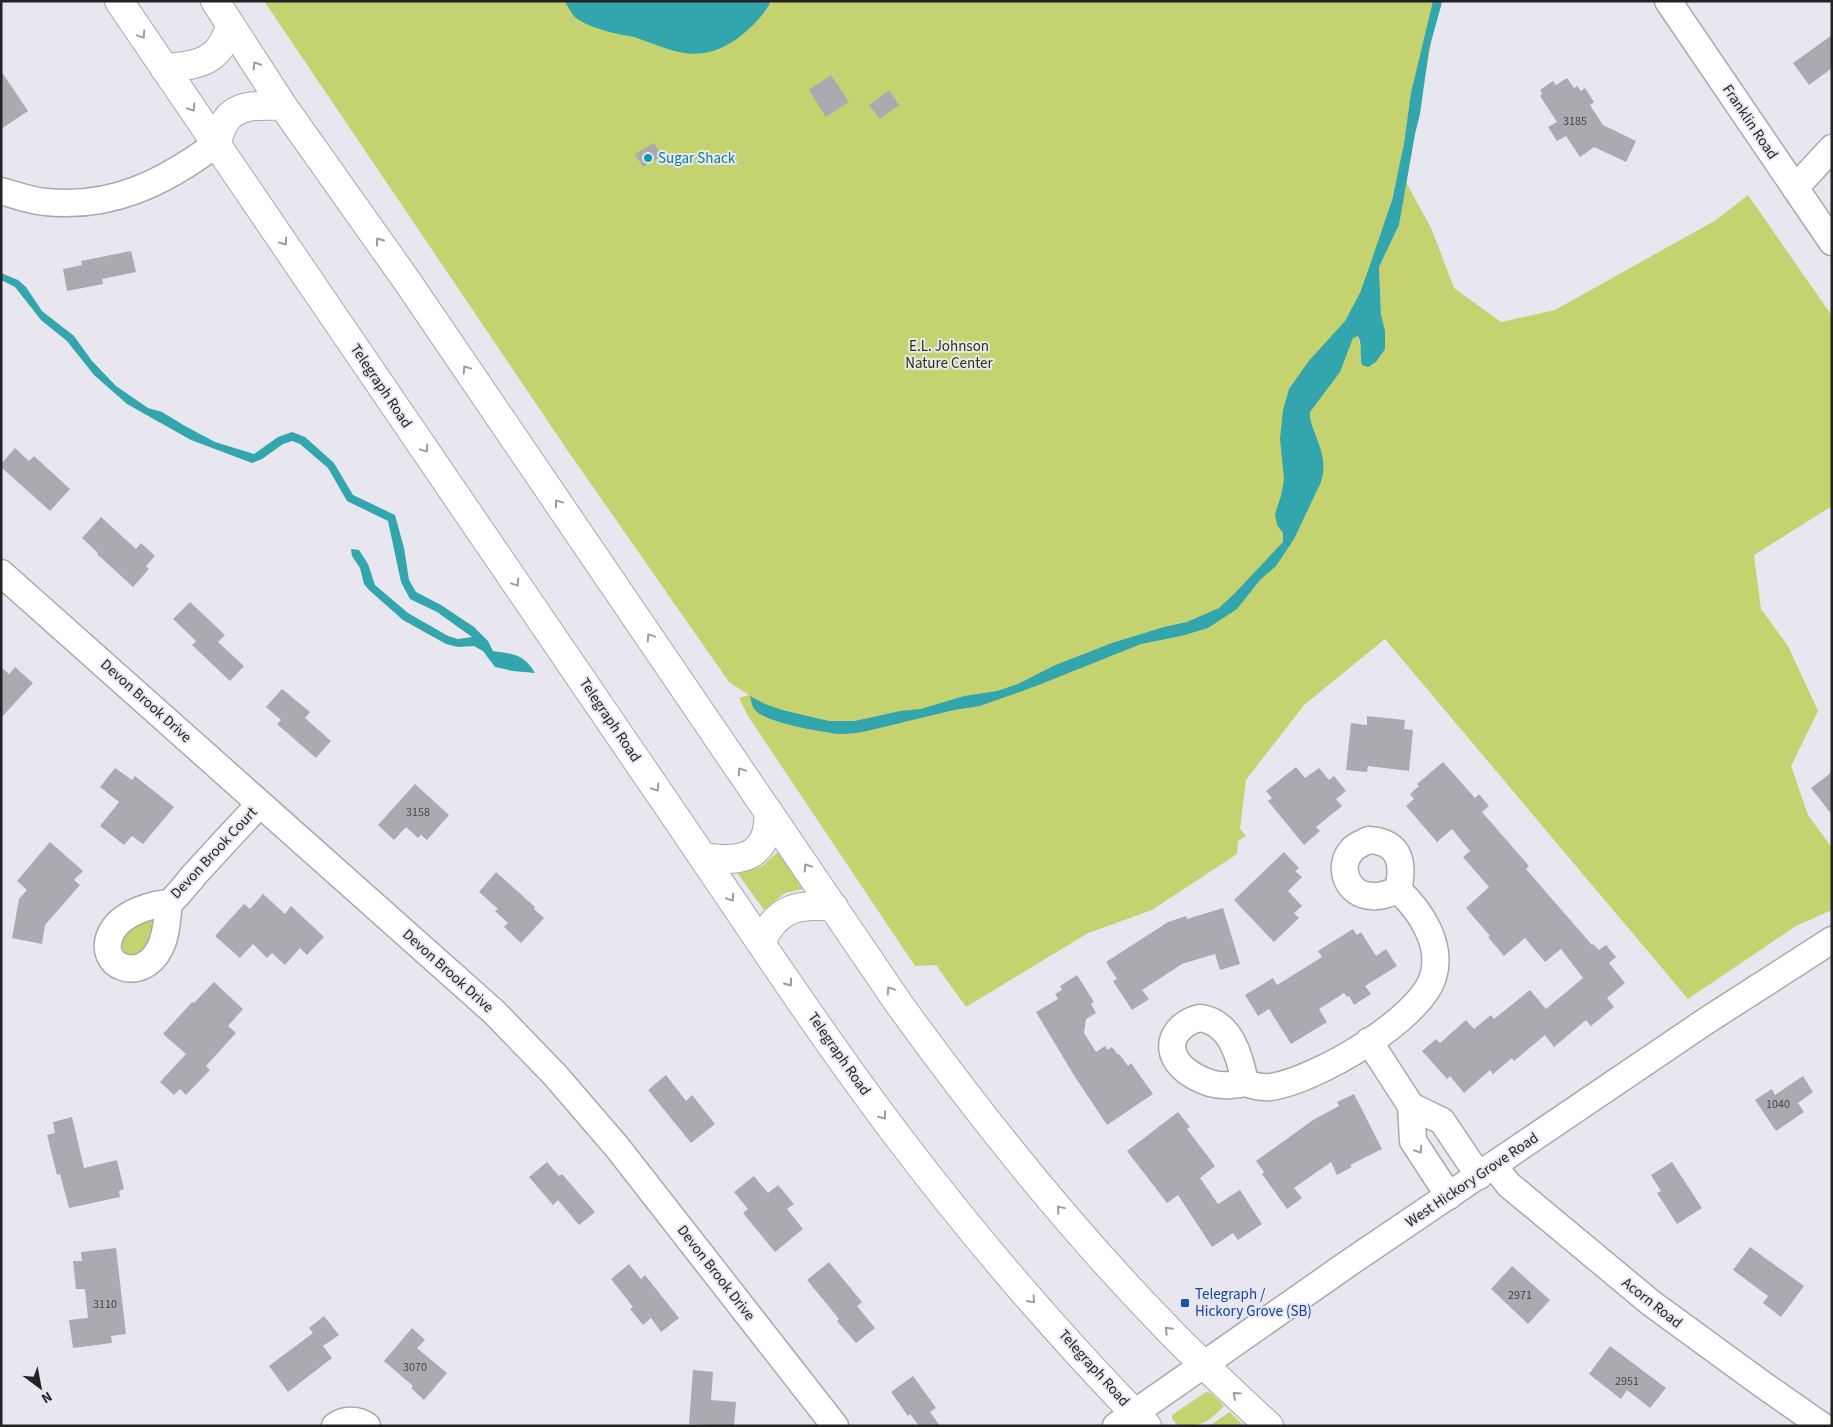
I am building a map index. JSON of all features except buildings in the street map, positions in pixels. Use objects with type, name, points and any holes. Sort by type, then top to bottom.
[{"type":"highway","name":"Telegraph Road","points":[[119,1],[704,858],[875,1105],[953,1206],[1132,1421]]},
{"type":"highway","points":[[214,1],[283,106],[407,281],[918,1030],[1012,1152],[1082,1235],[1161,1323],[1269,1426]]},
{"type":"highway","points":[[164,68],[186,67],[204,62],[215,54],[226,38],[230,25]]},
{"type":"highway","points":[[216,144],[225,121],[242,108],[251,106],[283,106]]},
{"type":"highway","points":[[704,858],[729,860],[749,855],[758,848],[765,838],[769,812]]},
{"type":"highway","points":[[762,942],[768,929],[777,918],[789,910],[803,905],[834,907]]},
{"type":"street","name":"Franklin Road","points":[[1668,1],[1832,242]]},
{"type":"street","points":[[1,191],[45,202],[76,203],[108,199],[138,190],[165,178],[216,144]]},
{"type":"street","points":[[1795,188],[1832,148]]},
{"type":"street","name":"Devon Brook Drive","points":[[1,573],[494,1012],[549,1069],[617,1147],[835,1426]]},
{"type":"street","name":"Devon Brook Court","points":[[169,903],[260,804]]},
{"type":"street","points":[[1245,1083],[1258,1087],[1272,1086],[1299,1079],[1369,1042],[1414,1007],[1430,986],[1435,970],[1435,953],[1422,918],[1411,902],[1398,890]]},
{"type":"street","name":"West Hickory Grove Road","points":[[1132,1421],[1203,1364],[1346,1265],[1699,1026],[1832,940]]},
{"type":"street","points":[[1369,1042],[1411,1106],[1413,1140],[1449,1196]]},
{"type":"street","name":"Acorn Road","points":[[1411,1106],[1442,1121],[1486,1171],[1509,1185],[1651,1303],[1822,1426]]},
{"type":"street","points":[[335,1426],[341,1422],[352,1420],[363,1422],[367,1426]]},
{"type":"green space","name":"E.L. Johnson Nature Center","points":[[264,1],[1439,1],[1419,109],[1396,181],[1358,337],[1362,351],[1360,360],[1385,338],[1381,315],[1379,267],[1399,225],[1406,182],[1432,230],[1454,288],[1501,322],[1555,310],[1716,220],[1748,195],[1832,316],[1832,506],[1754,555],[1761,609],[1788,646],[1818,711],[1791,766],[1808,815],[1832,848],[1832,910],[1796,926],[1688,999],[1385,639],[1304,705],[1246,780],[1240,829],[1246,836],[1238,841],[1237,854],[1152,910],[1088,933],[966,1007],[936,965],[915,966],[748,716],[739,698],[749,695],[729,682],[568,451]]},
{"type":"green space","points":[[778,852],[803,889],[785,893],[764,910],[738,874],[762,866]]},
{"type":"green space","points":[[154,916],[156,936],[136,958],[126,955],[121,944],[122,933]]},
{"type":"green space","points":[[1206,1392],[1211,1393],[1224,1406],[1213,1416],[1199,1424],[1187,1426],[1179,1426],[1172,1419],[1172,1415]]},
{"type":"green space","points":[[1230,1412],[1244,1426],[1209,1426]]},
{"type":"water","points":[[564,1],[771,1],[757,21],[738,38],[724,46],[700,54],[664,48],[635,37],[595,27],[575,17]]},
{"type":"water","points":[[1433,1],[1442,1],[1429,49],[1420,114],[1399,225],[1379,267],[1381,315],[1385,331],[1385,349],[1376,362],[1368,367],[1362,365],[1358,336],[1353,338],[1340,372],[1310,412],[1311,422],[1323,462],[1321,482],[1294,539],[1276,566],[1260,580],[1237,609],[1208,628],[1181,636],[1141,644],[980,706],[954,710],[867,731],[840,734],[808,729],[770,719],[755,710],[750,696],[782,710],[829,721],[855,721],[900,711],[921,709],[964,696],[997,691],[1018,684],[1053,666],[1112,643],[1187,622],[1219,608],[1234,594],[1283,542],[1283,533],[1277,525],[1275,514],[1284,479],[1280,439],[1283,410],[1289,389],[1308,362],[1345,321],[1360,293],[1392,200],[1404,144],[1411,93]]},
{"type":"water","points":[[1,273],[18,280],[26,287],[42,311],[74,336],[92,361],[116,386],[148,408],[162,412],[215,442],[254,454],[278,437],[292,432],[305,437],[334,463],[353,495],[395,515],[404,548],[409,580],[416,592],[441,605],[474,627],[488,641],[493,651],[512,654],[522,658],[535,673],[495,667],[483,651],[474,646],[458,647],[446,644],[403,620],[369,590],[364,584],[360,568],[352,556],[351,549],[359,550],[368,564],[375,585],[408,613],[448,636],[458,639],[472,637],[437,612],[410,599],[401,582],[388,521],[347,501],[328,468],[300,444],[292,441],[283,444],[262,459],[252,463],[191,440],[127,404],[94,375],[67,341],[41,320],[15,287],[1,280]]},
{"type":"place","name":"Sugar Shack","points":[[648,158]]},
{"type":"place","name":"Telegraph / Hickory Grove (SB)","points":[[1185,1303]]}]
